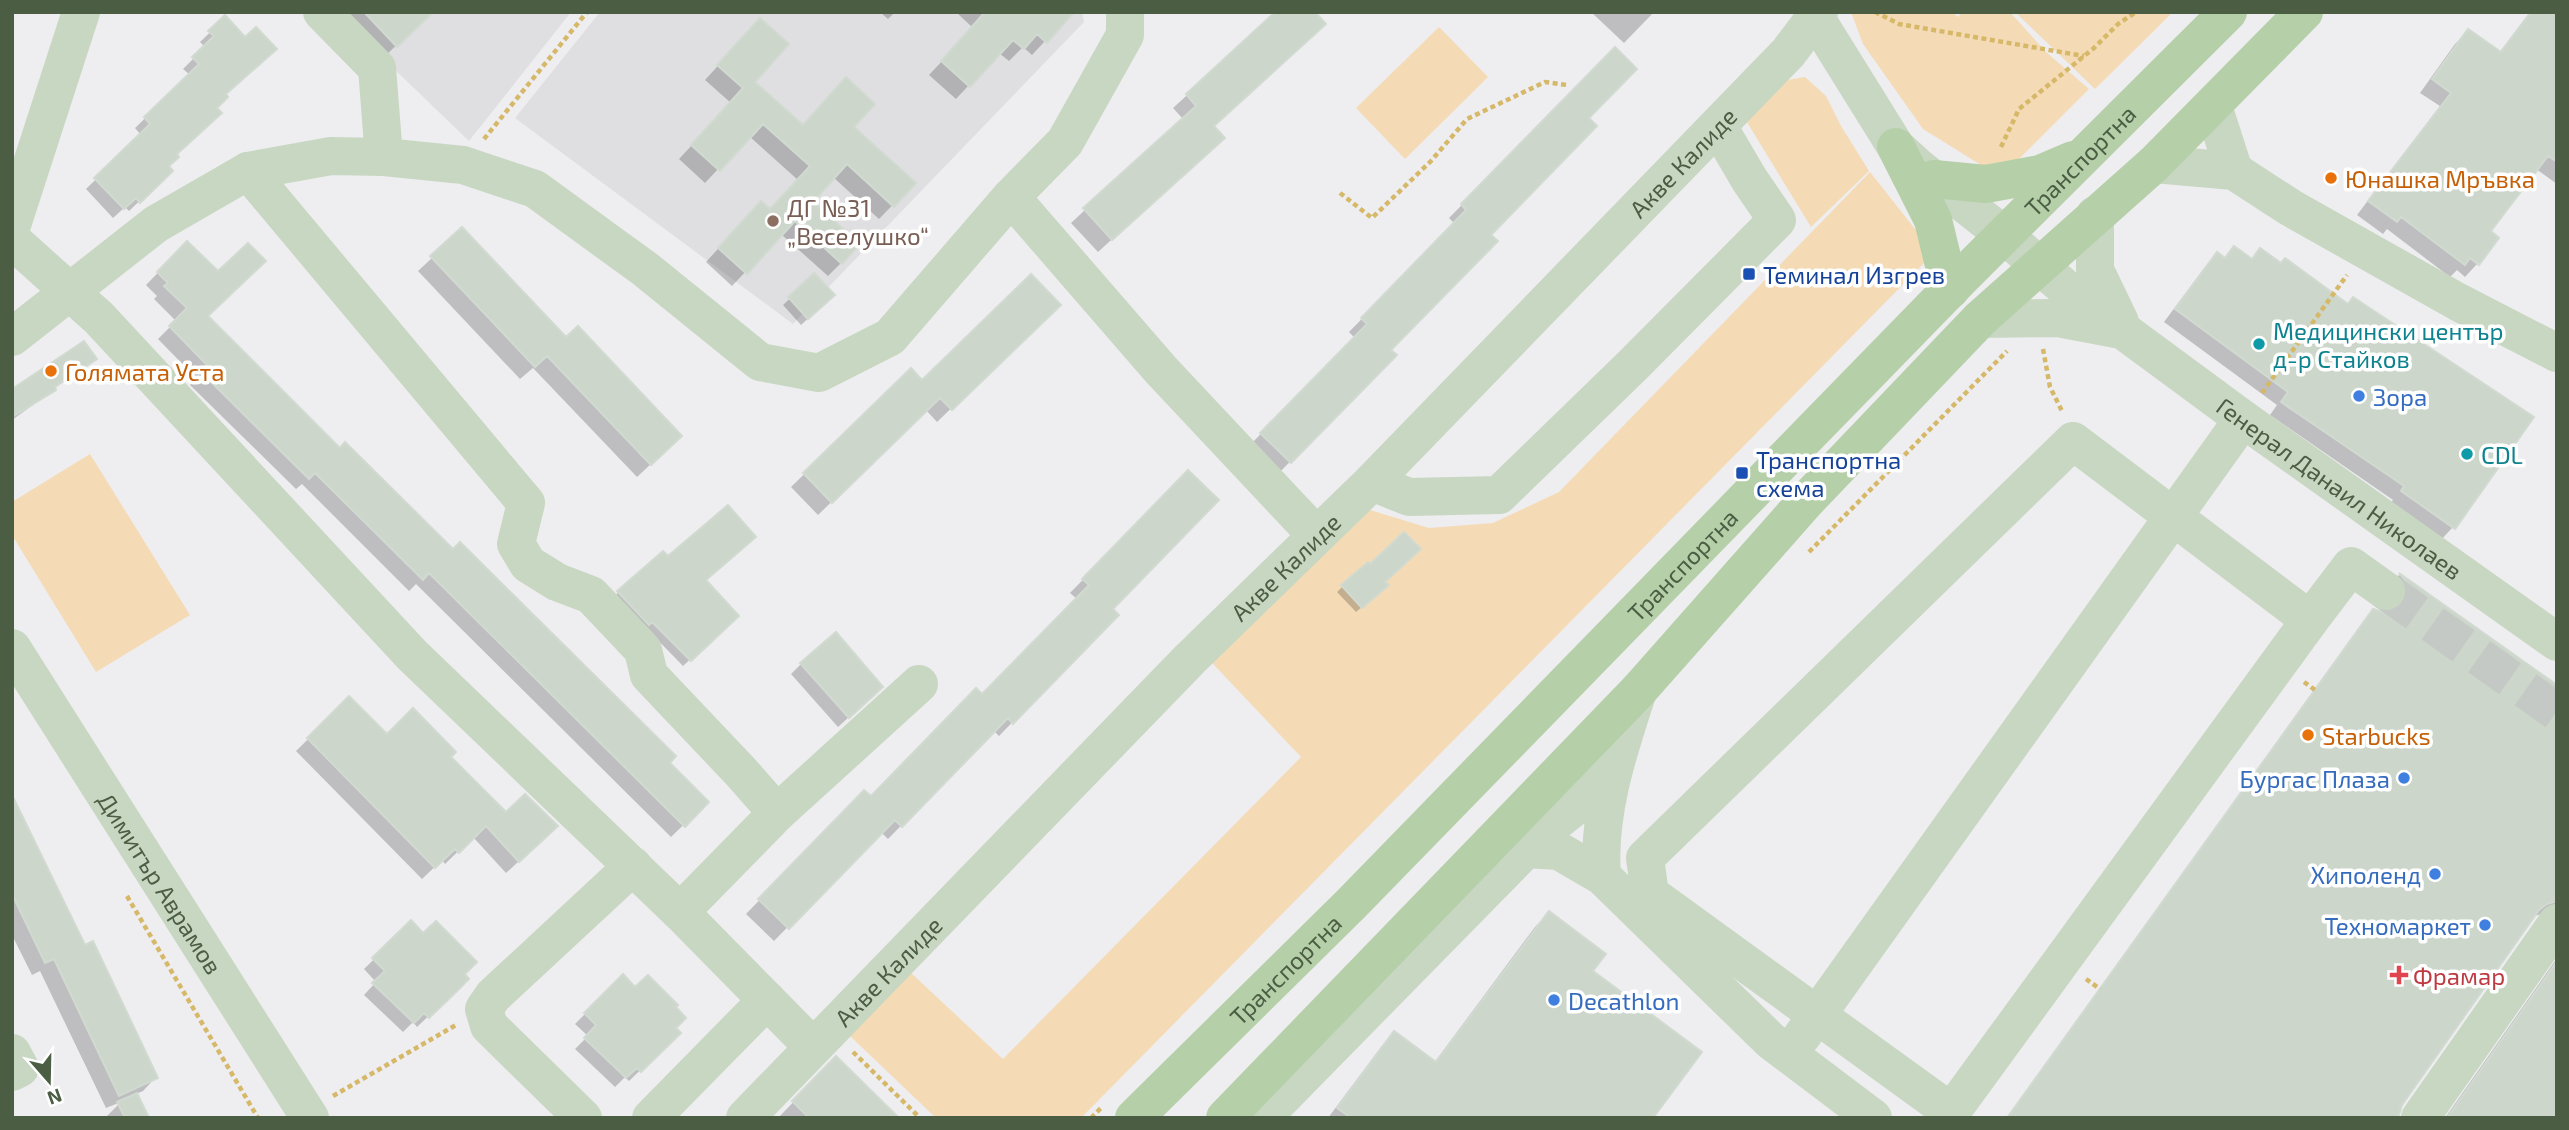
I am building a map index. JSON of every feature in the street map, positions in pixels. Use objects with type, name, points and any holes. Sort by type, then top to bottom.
[{"type":"main road","name":"Транспортна","points":[[1134,1118],[1351,904],[2004,235],[2228,12]]},
{"type":"main road","name":"Транспортна","points":[[1225,1118],[1638,691],[1807,500],[1980,318],[2154,164],[2304,12]]},
{"type":"main road","points":[[1896,148],[1933,220],[1950,290]]},
{"type":"main road","points":[[1934,179],[1986,184],[2040,174],[2088,153]]},
{"type":"street","points":[[12,225],[81,12]]},
{"type":"street","points":[[322,12],[377,68],[384,158]]},
{"type":"street","points":[[12,337],[156,224],[248,171],[331,156],[384,158],[463,165],[535,189],[645,269],[760,362],[819,373],[890,337],[1011,197],[1065,142],[1125,35],[1125,12]]},
{"type":"street","name":"Акве Калиде","points":[[745,1118],[1190,659],[1372,482],[1718,126],[1788,53],[1816,13]]},
{"type":"street","name":"Генерал Данаил Николаев","points":[[1816,13],[1896,148],[2064,287],[2243,419],[2557,642]]},
{"type":"street","points":[[2213,106],[2234,171]]},
{"type":"street","points":[[1372,482],[1409,497],[1499,495],[1777,220],[1718,126]]},
{"type":"street","points":[[2154,164],[2234,171],[2291,208],[2365,250],[2557,353]]},
{"type":"street","points":[[248,171],[526,503],[516,544],[528,564],[558,582],[591,595],[643,650],[649,675],[777,813]]},
{"type":"street","points":[[1011,197],[1161,370],[1316,534]]},
{"type":"street","points":[[2095,215],[2095,270],[2124,330]]},
{"type":"street","points":[[12,240],[99,318],[411,655],[633,866],[766,1000],[821,1039]]},
{"type":"street","points":[[1980,318],[2058,318],[2124,330]]},
{"type":"street","points":[[1788,1054],[2243,419]]},
{"type":"street","points":[[2310,620],[2073,441],[1646,858],[1650,894],[1949,1115],[2351,566],[2386,591]]},
{"type":"street","name":"Димитър Аврамов","points":[[12,648],[308,1114]]},
{"type":"street","points":[[680,912],[777,813],[919,684]]},
{"type":"street","points":[[1602,876],[1602,839],[1620,747],[1638,691]]},
{"type":"street","points":[[1262,1118],[1544,831],[1587,797],[1598,785],[1620,747]]},
{"type":"street","points":[[1526,849],[1559,851],[1602,876],[1771,1041],[1873,1118]]},
{"type":"street","points":[[583,1118],[489,1026],[484,1009],[493,996],[633,866]]},
{"type":"street","points":[[2420,1118],[2557,923]]},
{"type":"street","points":[[651,1118],[766,1000]]},
{"type":"street","points":[[12,1053],[20,1068],[12,1072]]},
{"type":"path","points":[[463,165],[587,12]]},
{"type":"path","points":[[1875,12],[1899,24],[2085,56]]},
{"type":"path","points":[[1999,152],[2019,109],[2085,56],[2118,24],[2136,12]]},
{"type":"path","points":[[1340,192],[1372,218],[1431,161],[1468,119],[1545,82],[1567,85]]},
{"type":"path","points":[[2243,419],[2365,250]]},
{"type":"path","points":[[2040,338],[2050,387],[2060,405],[2073,441]]},
{"type":"path","points":[[1809,552],[2010,348]]},
{"type":"path","points":[[125,892],[258,1118]]},
{"type":"path","points":[[308,1114],[484,1009]]},
{"type":"path","points":[[821,1039],[920,1118]]},
{"type":"shaded area","points":[[335,12],[571,12],[469,141]]},
{"type":"shaded area","name":"ДГ №31 „Веселушко“","points":[[600,12],[1082,12],[1084,22],[793,324],[515,118]]},
{"type":"shaded area","points":[[1851,12],[1952,12],[1958,17],[1962,12],[2010,12],[2046,52],[2089,89],[2008,170],[1981,165],[1923,129],[1863,44]]},
{"type":"shaded area","points":[[2015,12],[2173,12],[2095,89]]},
{"type":"shaded area","points":[[1439,27],[1488,77],[1405,159],[1356,108]]},
{"type":"shaded area","points":[[1805,77],[1826,96],[1869,171],[1811,227],[1742,114],[1768,83]]},
{"type":"shaded area","points":[[1870,172],[1934,253],[1081,1118],[936,1118],[850,1036],[910,972],[1003,1059],[1301,757],[1198,648],[1370,510],[1429,528],[1493,523],[1559,492]]},
{"type":"shaded area","points":[[90,454],[190,615],[96,672],[12,535],[12,502]]},
{"type":"building","points":[[364,12],[433,12],[397,47]]},
{"type":"building","points":[[985,12],[1074,12],[1047,43],[1037,34],[1024,49],[1013,40],[970,87],[941,61]]},
{"type":"building","points":[[1275,12],[1315,12],[1326,24],[1214,126],[1225,138],[1112,240],[1083,208],[1196,106],[1186,94]]},
{"type":"building","points":[[2531,12],[2557,12],[2557,162],[2548,156],[2491,231],[2499,238],[2479,265],[2470,258],[2465,265],[2401,217],[2397,222],[2368,201],[2451,93],[2432,79],[2468,29],[2501,52]]},
{"type":"building","points":[[225,15],[245,37],[256,27],[277,49],[226,94],[228,97],[217,108],[222,113],[177,154],[179,157],[169,166],[173,171],[140,203],[136,198],[124,209],[94,178],[150,124],[144,117],[199,64],[192,57],[214,36],[208,31]]},
{"type":"building","points":[[760,18],[789,44],[755,82],[803,125],[846,77],[875,104],[854,127],[916,183],[894,207],[847,164],[813,202],[860,244],[842,264],[795,221],[747,274],[718,248],[761,201],[770,209],[810,166],[763,124],[720,171],[691,145],[743,88],[717,65]]},
{"type":"building","points":[[1615,47],[1637,69],[1589,118],[1597,126],[1491,235],[1498,241],[1391,350],[1397,355],[1291,463],[1260,433],[1367,324],[1361,318],[1466,210],[1461,204]]},
{"type":"building","points":[[462,227],[566,337],[578,326],[682,436],[651,465],[547,356],[535,367],[430,256]]},
{"type":"building","points":[[187,241],[218,271],[248,243],[266,261],[208,316],[340,448],[345,442],[453,549],[460,542],[676,756],[670,763],[709,802],[685,827],[429,573],[423,580],[315,473],[309,479],[201,372],[207,365],[169,326],[187,308],[164,286],[168,283],[157,272]]},
{"type":"building","points":[[2234,246],[2252,259],[2260,248],[2281,263],[2285,258],[2348,304],[2353,297],[2534,417],[2455,529],[2401,491],[2404,486],[2281,402],[2288,392],[2175,309],[2217,252],[2225,258]]},
{"type":"building","points":[[814,273],[835,295],[808,319],[788,297]]},
{"type":"building","points":[[1031,274],[1061,305],[952,410],[940,398],[832,503],[803,473],[911,368],[922,380]]},
{"type":"building","points":[[84,341],[97,359],[55,387],[56,390],[12,417],[12,389]]},
{"type":"building","points":[[1188,470],[1219,500],[1113,609],[1119,615],[1013,724],[1008,718],[902,827],[895,820],[789,929],[758,899],[864,790],[871,796],[976,688],[982,694],[1089,585],[1082,579]]},
{"type":"building","points":[[728,505],[756,537],[706,580],[739,616],[691,661],[652,622],[649,625],[617,591],[663,551],[668,556]]},
{"type":"building","points":[[1404,532],[1421,549],[1385,582],[1389,585],[1362,608],[1341,585],[1368,562],[1370,564]]},
{"type":"building","name":"Бургас Плаза","points":[[2399,573],[2557,685],[2557,901],[2539,910],[2402,1105],[2398,1118],[2007,1118],[2373,609],[2385,613],[2394,611],[2403,604],[2408,592],[2406,581]]},
{"type":"building","points":[[836,632],[883,687],[849,718],[800,663]]},
{"type":"building","points":[[349,696],[387,734],[413,708],[456,752],[451,757],[506,812],[525,794],[558,826],[519,862],[486,826],[459,853],[455,849],[435,868],[307,738]]},
{"type":"building","points":[[12,795],[85,945],[93,941],[158,1078],[119,1096],[54,959],[45,963],[12,894]]},
{"type":"building","points":[[1549,911],[1606,954],[1593,971],[1702,1052],[1653,1118],[1351,1118],[1337,1108],[1394,1031],[1436,1062]]},
{"type":"building","points":[[411,920],[423,933],[436,921],[477,962],[465,974],[469,979],[454,994],[429,1018],[424,1013],[414,1023],[372,983],[385,971],[372,958]]},
{"type":"building","points":[[2557,961],[2557,1118],[2447,1118]]},
{"type":"building","points":[[623,974],[635,987],[648,975],[678,1005],[676,1007],[686,1018],[676,1028],[681,1033],[641,1072],[637,1068],[626,1078],[584,1038],[596,1025],[584,1013]]},
{"type":"building","points":[[836,1056],[899,1118],[809,1118],[792,1101]]},
{"type":"building","points":[[137,1093],[149,1118],[125,1118],[117,1102]]},
{"type":"tunnel","points":[[2386,591],[2557,712]]},
{"type":"place","name":"Юнашка Мръвка","points":[[2331,178]]},
{"type":"place","name":"ДГ №31 „Веселушко“","points":[[773,221]]},
{"type":"place","name":"Теминал Изгрев","points":[[1749,274]]},
{"type":"place","name":"Медицински център д-р Стайков","points":[[2259,344]]},
{"type":"place","name":"Голямата Уста","points":[[51,371]]},
{"type":"place","name":"Зора","points":[[2359,396]]},
{"type":"place","name":"CDL","points":[[2467,454]]},
{"type":"place","name":"Транспортна схема","points":[[1742,473]]},
{"type":"place","name":"Starbucks","points":[[2308,735]]},
{"type":"place","name":"Бургас Плаза","points":[[2404,778]]},
{"type":"place","name":"Хиполенд","points":[[2435,874]]},
{"type":"place","name":"Техномаркет","points":[[2485,925]]},
{"type":"place","name":"Фрамар","points":[[2399,975]]},
{"type":"place","name":"Decathlon","points":[[1554,1000]]}]
